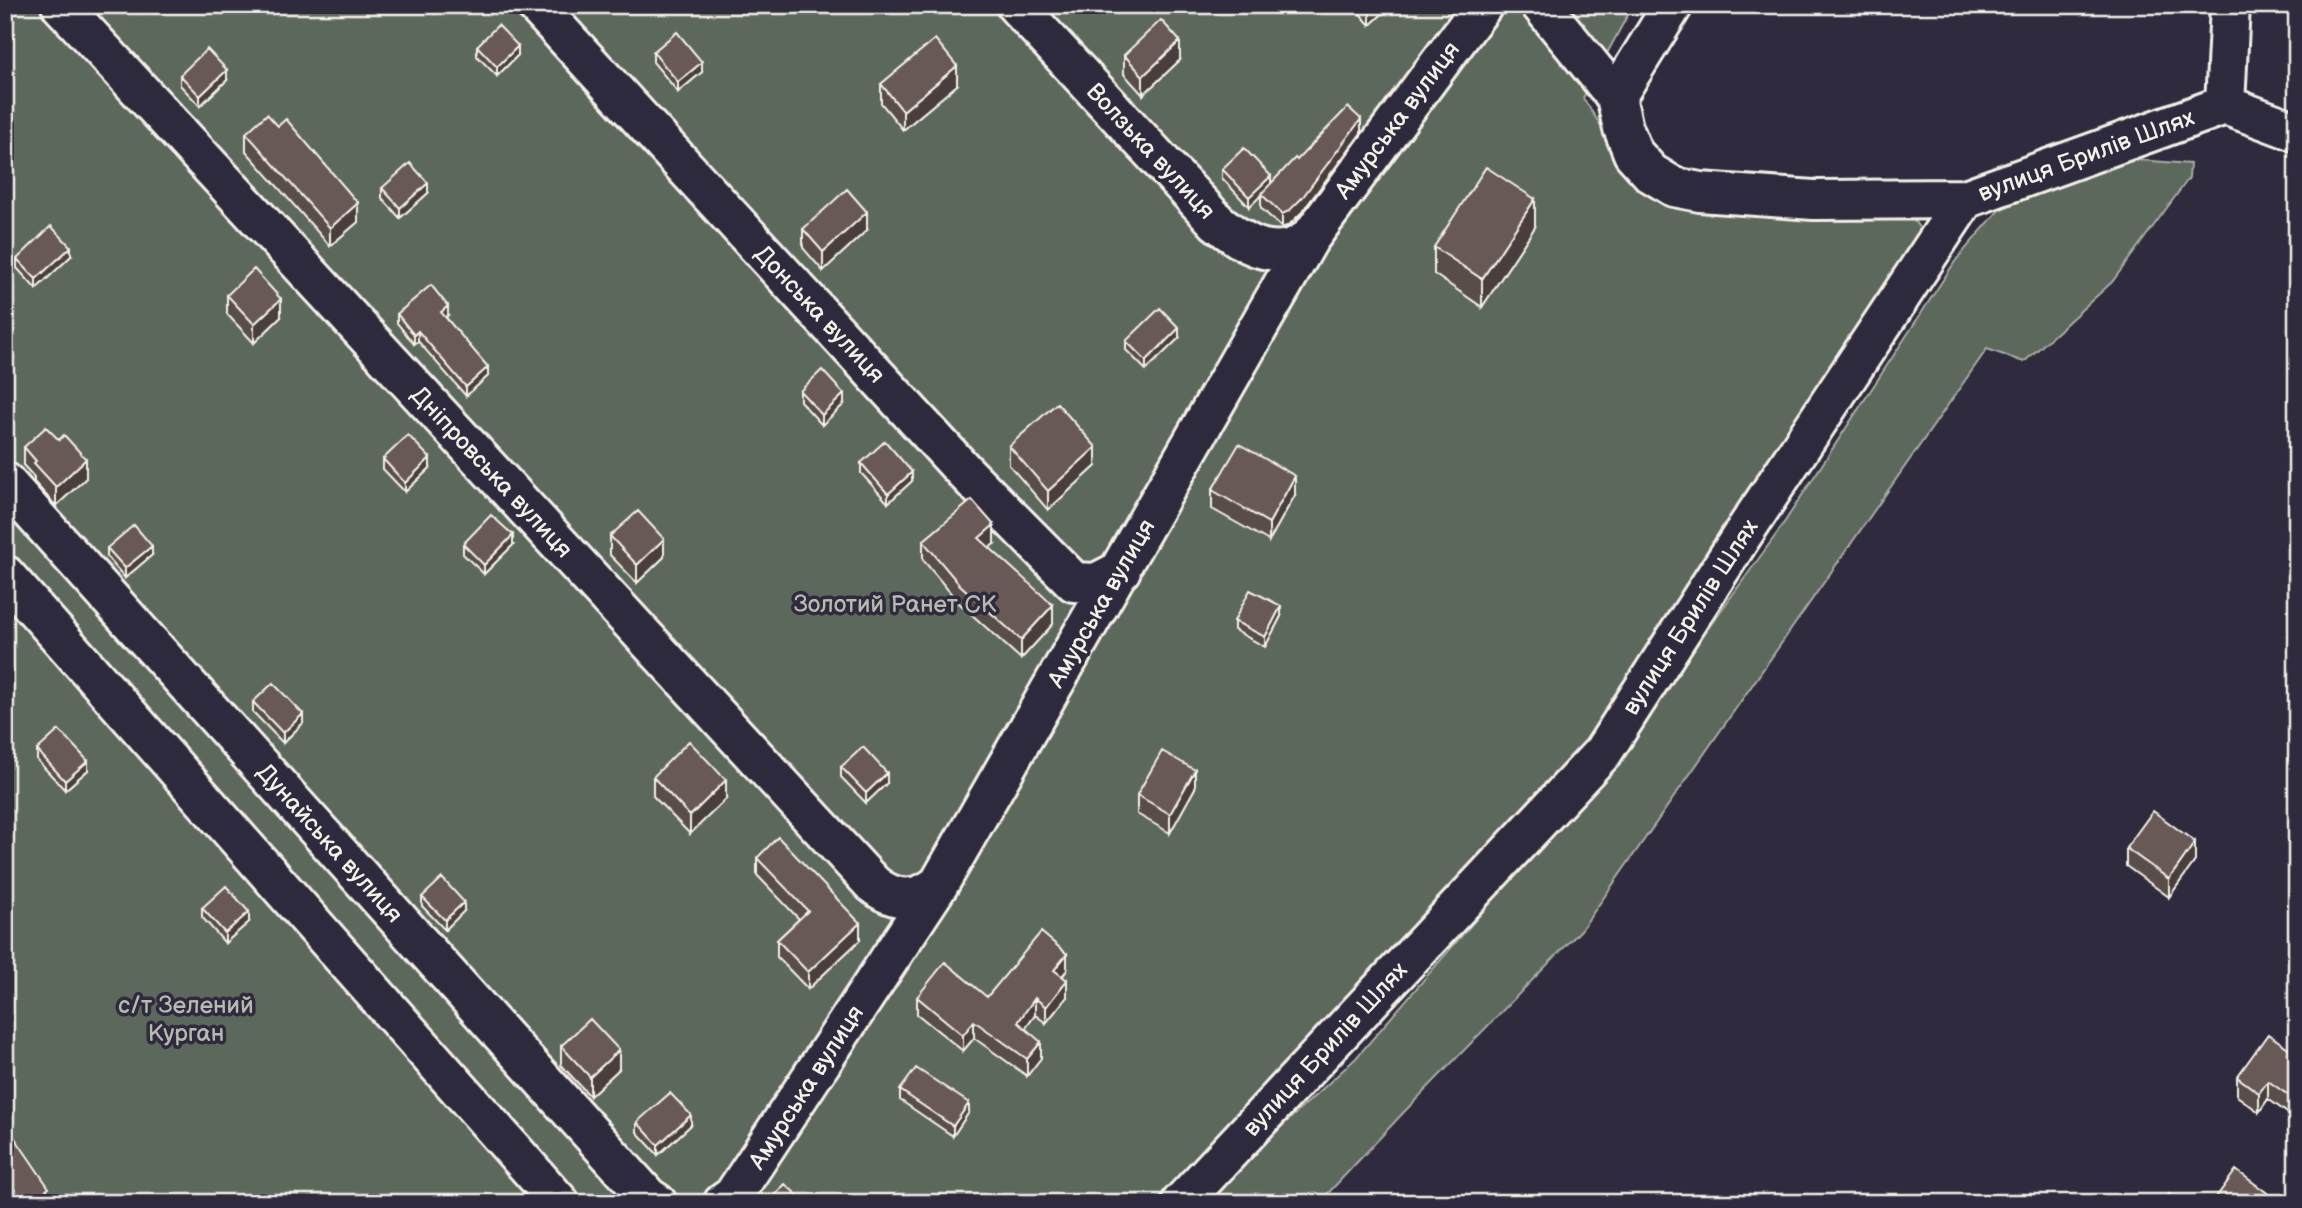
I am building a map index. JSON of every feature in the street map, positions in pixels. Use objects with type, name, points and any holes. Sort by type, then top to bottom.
[{"type":"street","name":"Дніпровська вулиця","points":[[61,5],[873,884],[884,893],[906,898],[928,893],[939,884]]},
{"type":"street","name":"Донська вулиця","points":[[536,5],[964,471],[1074,582],[1096,583],[1121,570]]},
{"type":"street","name":"Волзька вулиця","points":[[1016,5],[1217,222],[1239,239],[1264,250],[1289,249],[1309,239]]},
{"type":"street","name":"Амурська вулиця","points":[[723,1203],[733,1196],[939,884],[1309,239],[1483,5]]},
{"type":"street","points":[[1541,5],[1616,97],[1623,128],[1633,153],[1651,173],[1674,187],[1700,192],[1814,200],[1965,199]]},
{"type":"street","points":[[1616,97],[1673,5]]},
{"type":"street","points":[[2230,5],[2225,105],[2297,132]]},
{"type":"street","name":"вулиця Брилів Шлях","points":[[1181,1203],[1603,752],[1741,537],[1965,199],[2225,105]]},
{"type":"street","name":"Дунайська вулиця","points":[[5,482],[648,1197],[657,1203]]},
{"type":"street","points":[[5,575],[560,1203]]},
{"type":"green space","name":"Золотий Ранет СК","points":[[5,5],[1633,5],[1583,98],[1646,195],[1711,215],[1709,200],[1907,211],[1920,229],[1909,262],[1589,751],[1168,1203],[5,1203]]},
{"type":"green space","points":[[2112,158],[2190,164],[2189,178],[2112,282],[2024,362],[1987,349],[1581,930],[1319,1203],[1202,1203],[1356,1058],[1607,768],[1778,532],[1956,260],[1999,210],[2066,182]]},
{"type":"building","points":[[1161,20],[1180,41],[1143,76],[1124,55]]},
{"type":"building","points":[[498,25],[518,46],[497,67],[477,46]]},
{"type":"building","points":[[677,32],[702,62],[678,82],[653,52]]},
{"type":"building","points":[[935,39],[957,66],[903,111],[881,84]]},
{"type":"building","points":[[207,49],[227,70],[200,96],[180,75]]},
{"type":"building","points":[[1348,107],[1361,119],[1302,198],[1282,214],[1261,194]]},
{"type":"building","points":[[267,114],[278,126],[286,119],[358,203],[330,228],[246,133]]},
{"type":"building","points":[[1244,148],[1271,176],[1249,197],[1222,169]]},
{"type":"building","points":[[410,163],[428,183],[400,208],[382,188]]},
{"type":"building","points":[[1486,167],[1535,199],[1482,279],[1434,247]]},
{"type":"building","points":[[847,189],[867,212],[823,252],[803,229]]},
{"type":"building","points":[[51,226],[71,247],[36,279],[17,259]]},
{"type":"building","points":[[254,269],[281,299],[254,324],[227,295]]},
{"type":"building","points":[[431,285],[448,306],[441,312],[488,367],[466,387],[418,331],[414,335],[397,314]]},
{"type":"building","points":[[1160,308],[1179,328],[1146,361],[1126,341]]},
{"type":"building","points":[[822,370],[844,394],[822,415],[800,391]]},
{"type":"building","points":[[1057,403],[1096,447],[1048,491],[1009,446]]},
{"type":"building","points":[[46,427],[59,440],[64,435],[86,459],[56,487],[34,463],[36,461],[24,447]]},
{"type":"building","points":[[408,435],[430,458],[405,483],[383,459]]},
{"type":"building","points":[[885,441],[912,472],[888,494],[861,463]]},
{"type":"building","points":[[1239,444],[1295,476],[1269,523],[1212,490]]},
{"type":"building","points":[[972,500],[994,525],[979,538],[1053,605],[1021,640],[959,584],[923,541]]},
{"type":"building","points":[[638,511],[664,539],[637,565],[610,536]]},
{"type":"building","points":[[491,515],[513,535],[484,565],[463,544]]},
{"type":"building","points":[[134,525],[152,546],[125,568],[107,548]]},
{"type":"building","points":[[1250,590],[1281,606],[1265,637],[1234,621]]},
{"type":"building","points":[[273,683],[303,714],[283,733],[253,702]]},
{"type":"building","points":[[59,730],[88,761],[65,781],[37,750]]},
{"type":"building","points":[[689,741],[726,780],[690,816],[653,777]]},
{"type":"building","points":[[863,747],[887,773],[866,793],[841,767]]},
{"type":"building","points":[[1162,751],[1195,770],[1170,814],[1137,795]]},
{"type":"building","points":[[2153,811],[2195,842],[2169,879],[2126,848]]},
{"type":"building","points":[[778,837],[860,923],[808,972],[777,940],[808,911],[757,858]]},
{"type":"building","points":[[442,878],[464,902],[445,920],[422,897]]},
{"type":"building","points":[[226,886],[249,912],[225,933],[202,908]]},
{"type":"building","points":[[1041,932],[1067,954],[1054,970],[1067,980],[1046,1007],[1035,998],[1018,1022],[1041,1042],[1027,1059],[974,1021],[963,1035],[917,997],[945,962],[987,997]]},
{"type":"building","points":[[590,1019],[619,1050],[590,1077],[561,1046]]},
{"type":"building","points":[[2268,1034],[2297,1054],[2297,1101],[2268,1081],[2259,1093],[2237,1077]]},
{"type":"building","points":[[916,1068],[969,1103],[953,1126],[900,1090]]},
{"type":"building","points":[[670,1093],[691,1115],[658,1145],[637,1122]]},
{"type":"building","points":[[5,1126],[49,1188],[45,1191],[55,1203],[24,1203],[5,1176]]},
{"type":"building","points":[[2236,1170],[2281,1203],[2212,1203]]},
{"type":"building","points":[[785,1184],[806,1203],[768,1203]]},
{"type":"building","points":[[2169,1194],[2182,1203],[2162,1203]]},
{"type":"park label","name":"с/т Зелений Курган","points":[[186,1019]]}]
